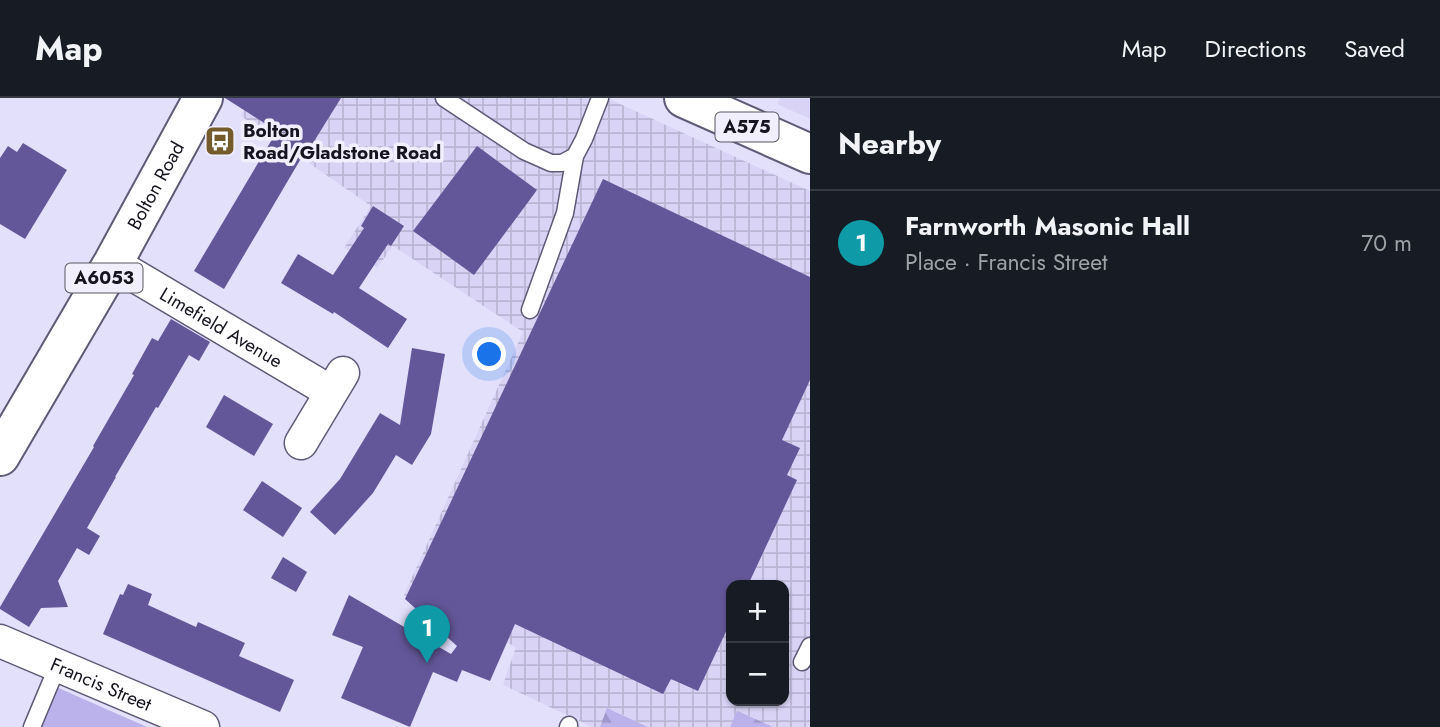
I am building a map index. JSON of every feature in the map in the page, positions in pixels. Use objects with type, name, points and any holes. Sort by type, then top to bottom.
[{"type":"main road","name":"Bolton Road","points":[[0,456],[113,263],[203,98]]},
{"type":"main road","name":"A575","points":[[684,98],[810,154]]},
{"type":"street","name":"Limefield Avenue","points":[[113,263],[337,382],[301,443]]},
{"type":"street","name":"Francis Street","points":[[0,641],[203,727]]},
{"type":"lane","points":[[444,98],[524,152],[551,163],[562,163],[575,156]]},
{"type":"lane","points":[[530,310],[565,213],[575,156],[600,98]]},
{"type":"lane","points":[[802,662],[810,646]]},
{"type":"lane","points":[[32,727],[58,665]]},
{"type":"shaded area","points":[[251,98],[607,98],[810,191],[810,727],[773,727],[738,711],[730,727],[648,727],[608,708],[600,727],[592,727],[503,685],[516,647],[404,595],[523,332],[393,246],[377,268],[344,248],[371,206],[241,116]]},
{"type":"shaded area","points":[[780,98],[810,98],[810,119],[777,104]]},
{"type":"green space","points":[[54,686],[147,727],[37,727]]},
{"type":"green space","points":[[607,708],[648,727],[600,727]]},
{"type":"green space","points":[[738,711],[773,727],[730,727]]},
{"type":"building","points":[[225,98],[341,98],[308,151],[306,150],[224,289],[194,271],[277,131]]},
{"type":"building","points":[[23,143],[67,170],[25,239],[0,224],[0,158],[8,146],[17,152]]},
{"type":"building","points":[[477,146],[537,190],[474,275],[413,231]]},
{"type":"building","points":[[603,179],[810,277],[810,380],[782,440],[800,448],[787,475],[797,480],[750,580],[726,580],[726,632],[698,691],[671,679],[663,694],[515,624],[490,681],[462,670],[457,682],[433,672],[410,727],[341,698],[363,647],[332,635],[349,595],[451,654],[457,646],[405,599]]},
{"type":"building","points":[[373,206],[404,226],[391,246],[388,244],[359,288],[407,319],[388,348],[334,312],[333,314],[281,283],[298,254],[333,275],[364,228],[361,226]]},
{"type":"building","points":[[171,319],[210,342],[199,361],[189,355],[115,477],[87,528],[100,536],[89,555],[77,548],[58,581],[68,607],[41,608],[29,627],[0,607],[94,447],[152,338],[158,341]]},
{"type":"building","points":[[412,348],[445,354],[431,434],[412,465],[396,455],[373,493],[335,535],[310,512],[340,479],[380,413],[400,425]]},
{"type":"building","points":[[224,395],[273,424],[254,456],[206,427]]},
{"type":"building","points":[[262,481],[302,508],[283,537],[243,510]]},
{"type":"building","points":[[283,557],[307,572],[296,592],[271,578]]},
{"type":"building","points":[[128,584],[152,594],[148,605],[196,627],[198,622],[245,643],[239,656],[294,680],[280,712],[103,634],[120,594],[123,595]]},
{"type":"place","name":"Bolton Road/Gladstone Road","points":[[220,141]]},
{"type":"place","name":"Farnworth Masonic Hall","points":[[427,663]]}]
